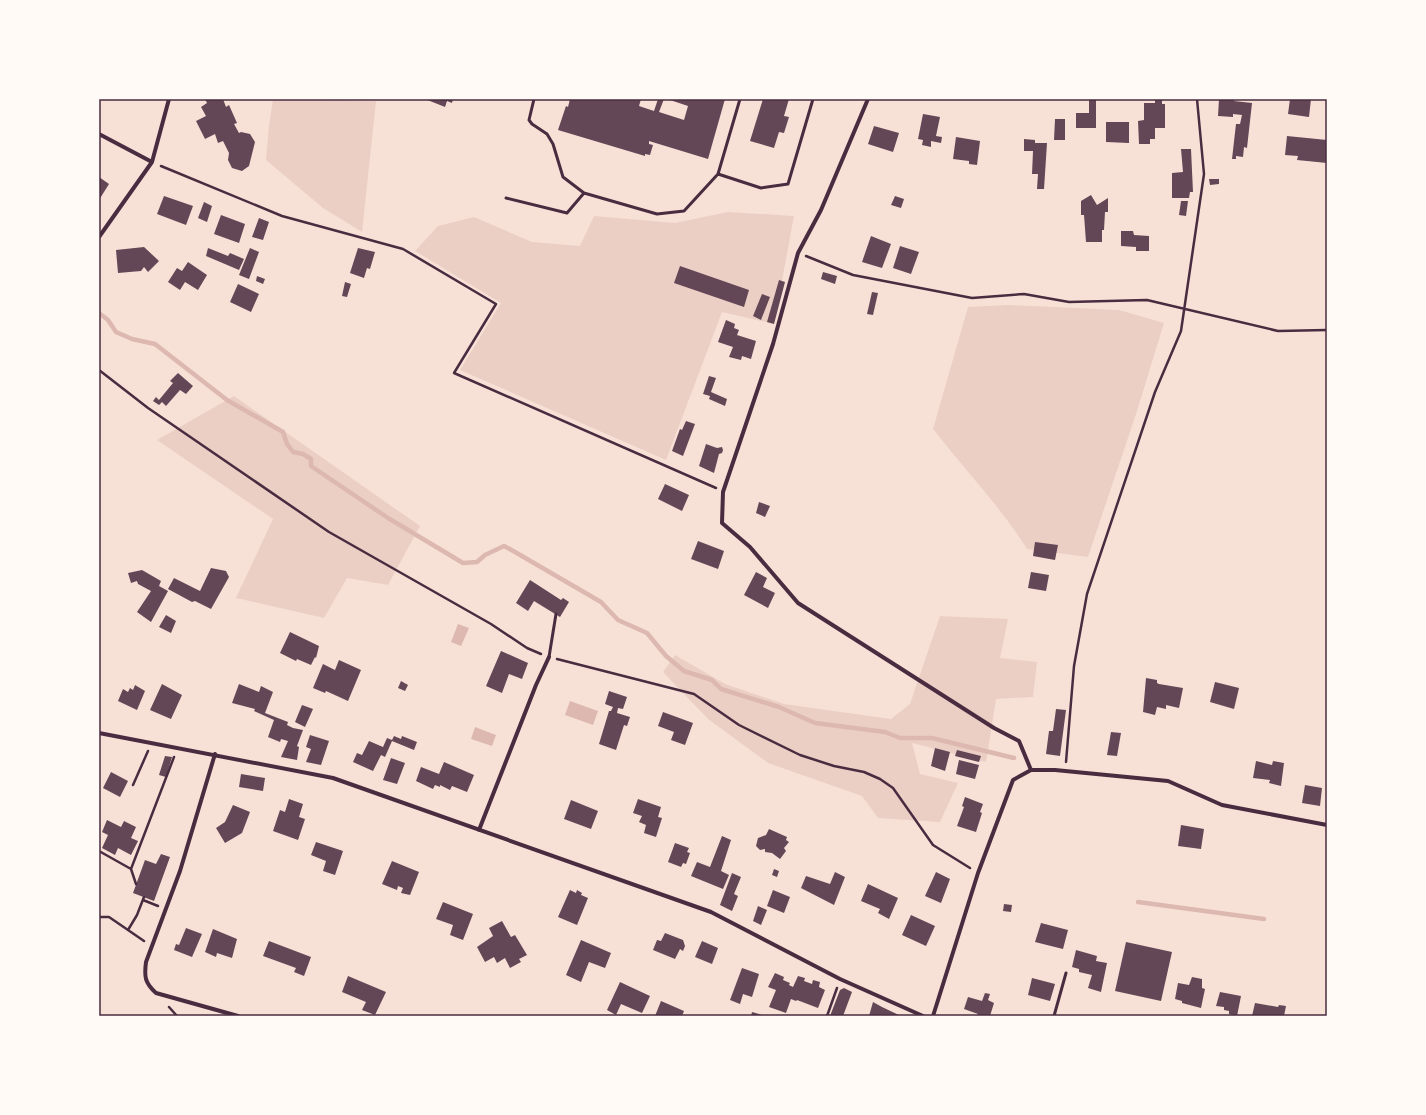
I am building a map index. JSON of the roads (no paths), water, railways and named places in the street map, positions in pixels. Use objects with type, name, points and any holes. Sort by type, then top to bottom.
[{"type":"street","points":[[99,237],[152,162],[169,99]]},
{"type":"street","points":[[868,99],[821,210],[798,253],[773,344],[723,492],[722,523],[750,547],[798,603],[994,728],[1019,741],[1032,770]]},
{"type":"street","points":[[99,134],[152,162]]},
{"type":"street","points":[[479,830],[536,685],[550,657]]},
{"type":"street","points":[[99,732],[150,744],[215,754],[333,778],[711,912],[840,979],[923,1016]]},
{"type":"street","points":[[215,754],[180,871],[146,962],[145,975],[147,985],[156,993],[238,1016]]},
{"type":"street","points":[[933,1016],[978,873],[1013,780],[1032,770],[1065,770],[1168,781],[1222,805],[1327,826]]},
{"type":"lane","points":[[534,99],[529,120],[547,134],[563,177],[584,193],[657,214],[684,211],[718,174],[740,99]]},
{"type":"lane","points":[[718,174],[760,188],[788,184],[813,99]]},
{"type":"lane","points":[[506,198],[567,213],[584,193]]},
{"type":"lane","points":[[550,657],[556,614]]},
{"type":"lane","points":[[1054,1016],[1066,972]]},
{"type":"waterway","points":[[99,313],[108,320],[116,332],[132,339],[155,344],[227,400],[283,432],[287,444],[293,452],[303,454],[311,459],[311,466],[388,518],[463,563],[477,562],[485,555],[504,546],[601,602],[618,620],[647,633],[666,656],[684,671],[712,680],[721,689],[779,707],[815,723],[885,732],[900,738],[932,738],[1014,758]]},
{"type":"waterway","points":[[1138,902],[1264,919]]}]
